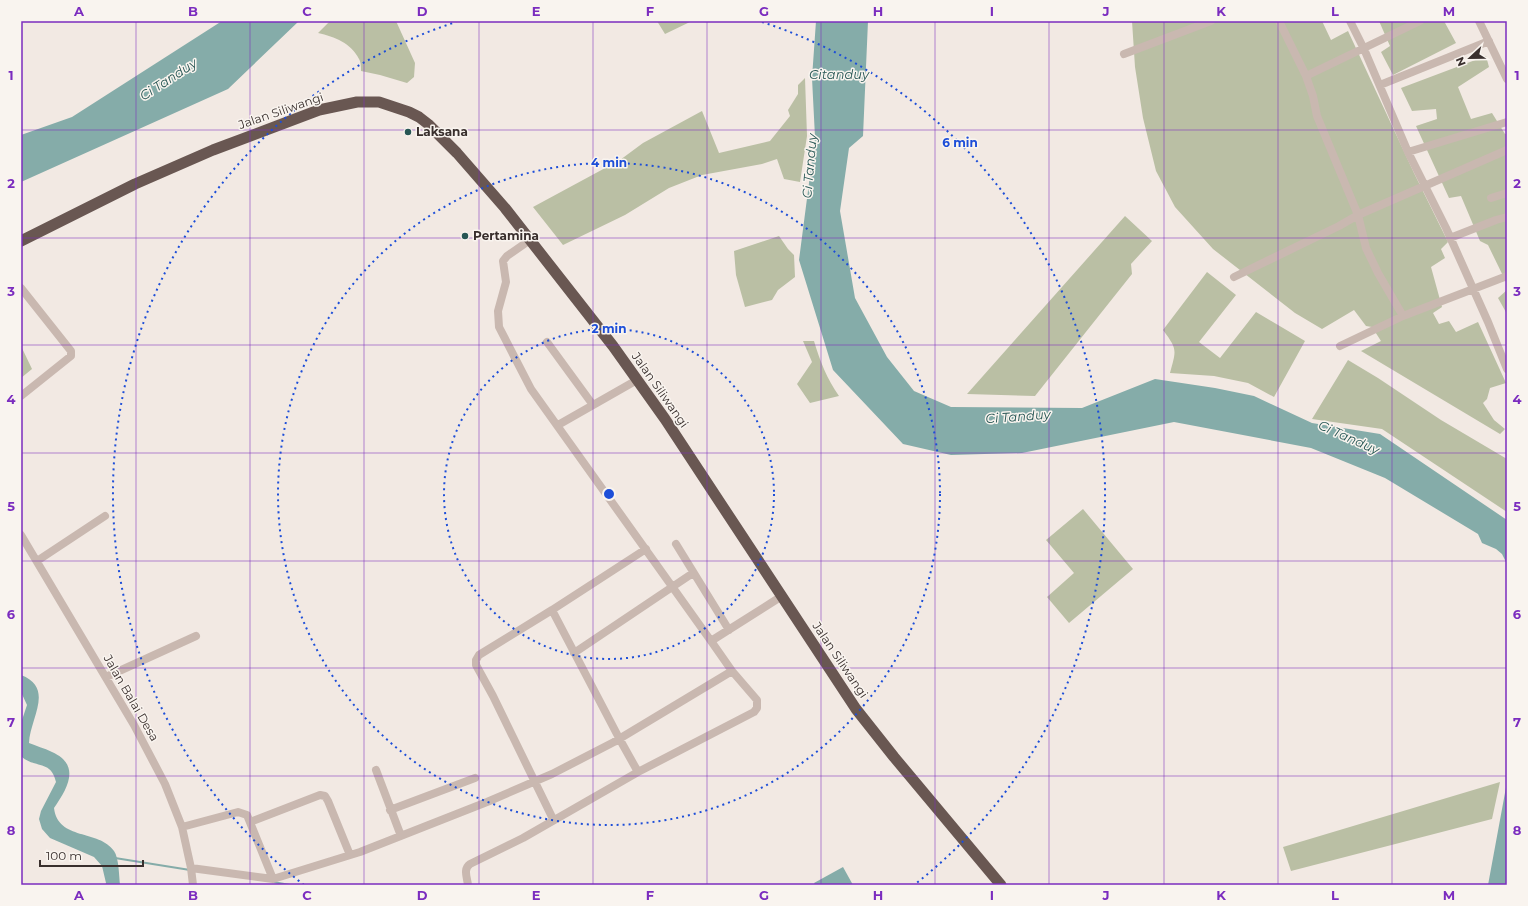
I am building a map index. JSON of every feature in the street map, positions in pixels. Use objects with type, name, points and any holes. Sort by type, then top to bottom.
[{"type":"highway","name":"Jalan Siliwangi","points":[[21,241],[135,184],[213,150],[307,114],[365,101],[379,102],[404,110],[428,124],[457,153],[512,216],[609,340],[665,418],[856,709],[914,782],[1002,885]]},
{"type":"street","points":[[1124,54],[1211,21]]},
{"type":"street","points":[[1279,21],[1306,76],[1313,96],[1317,116],[1358,215],[1366,248],[1378,273],[1403,316]]},
{"type":"street","points":[[1350,21],[1380,85],[1408,152],[1450,238],[1488,322],[1507,369]]},
{"type":"street","points":[[1306,76],[1420,21]]},
{"type":"street","points":[[1480,21],[1489,41],[1504,63],[1507,79]]},
{"type":"street","points":[[1380,85],[1489,41]]},
{"type":"street","points":[[1408,152],[1507,122]]},
{"type":"street","points":[[1234,277],[1358,215],[1507,150]]},
{"type":"street","points":[[1491,198],[1507,193]]},
{"type":"street","points":[[1450,238],[1507,217]]},
{"type":"street","points":[[468,885],[466,872],[467,867],[470,864],[523,838],[638,772],[754,712],[757,708],[756,700],[732,671],[531,389],[499,327],[498,311],[506,282],[503,261],[507,256],[530,240]]},
{"type":"street","points":[[1340,346],[1403,316],[1507,276]]},
{"type":"street","points":[[21,288],[71,351],[71,356],[21,396]]},
{"type":"street","points":[[547,342],[593,405]]},
{"type":"street","points":[[558,425],[637,380]]},
{"type":"street","points":[[37,561],[105,516]]},
{"type":"street","name":"Jalan Balai Desa","points":[[21,535],[134,725],[165,784],[182,827],[191,868],[192,882]]},
{"type":"street","points":[[676,544],[729,630]]},
{"type":"street","points":[[554,819],[476,665],[476,660],[479,655],[646,549]]},
{"type":"street","points":[[574,652],[693,573]]},
{"type":"street","points":[[711,641],[782,596]]},
{"type":"street","points":[[552,610],[638,772]]},
{"type":"street","points":[[106,677],[196,636]]},
{"type":"street","points":[[191,868],[273,879],[350,855],[535,782],[619,738],[732,671]]},
{"type":"street","points":[[376,770],[401,836]]},
{"type":"street","points":[[390,810],[475,778]]},
{"type":"street","points":[[250,822],[320,795],[325,796],[350,855]]},
{"type":"street","points":[[182,827],[238,812],[247,815],[273,879]]},
{"type":"green space","points":[[330,21],[396,21],[415,63],[414,77],[407,83],[361,71],[360,60],[352,49],[330,36],[318,33]]},
{"type":"green space","points":[[657,21],[692,21],[665,34]]},
{"type":"green space","points":[[1132,21],[1322,21],[1331,40],[1348,31],[1448,242],[1441,249],[1445,258],[1431,267],[1442,307],[1433,313],[1439,324],[1449,321],[1456,332],[1478,322],[1506,383],[1490,388],[1487,399],[1483,403],[1494,420],[1505,429],[1500,434],[1361,351],[1381,341],[1372,327],[1366,326],[1354,310],[1322,329],[1295,313],[1213,249],[1175,207],[1156,171],[1143,118],[1135,67]]},
{"type":"green space","points":[[1379,21],[1444,21],[1456,43],[1393,75],[1381,52],[1390,46]]},
{"type":"green space","points":[[1486,56],[1489,67],[1458,87],[1471,119],[1492,113],[1505,134],[1507,134],[1507,284],[1488,245],[1480,241],[1461,196],[1449,198],[1416,126],[1437,119],[1436,109],[1412,111],[1401,88]]},
{"type":"green space","points":[[805,78],[807,136],[800,182],[784,179],[777,159],[762,164],[702,175],[669,188],[625,215],[563,245],[533,207],[620,160],[643,143],[702,111],[719,153],[770,141],[790,116],[788,110],[798,94],[798,85]]},
{"type":"green space","points":[[1125,216],[1152,241],[1131,264],[1132,274],[1035,396],[967,394]]},
{"type":"green space","points":[[779,236],[794,255],[795,277],[778,290],[772,300],[745,307],[736,275],[734,251]]},
{"type":"green space","points":[[1207,272],[1236,295],[1199,342],[1220,358],[1256,312],[1305,341],[1274,397],[1248,383],[1214,376],[1170,373],[1174,359],[1174,350],[1171,342],[1163,330]]},
{"type":"green space","points":[[1507,290],[1507,314],[1498,298]]},
{"type":"green space","points":[[803,341],[814,341],[824,370],[839,396],[810,403],[797,384],[812,362]]},
{"type":"green space","points":[[21,346],[32,369],[21,378]]},
{"type":"green space","points":[[1348,360],[1441,420],[1507,459],[1507,512],[1382,429],[1312,419]]},
{"type":"green space","points":[[1083,509],[1133,569],[1069,623],[1047,597],[1074,573],[1046,540]]},
{"type":"green space","points":[[1500,782],[1492,819],[1291,871],[1283,847]]},
{"type":"water","name":"Ci Tanduy","points":[[222,21],[299,21],[228,89],[21,182],[21,135],[72,117]]},
{"type":"water","name":"Citanduy","points":[[816,21],[868,21],[863,136],[849,148],[840,211],[855,298],[887,357],[914,391],[951,407],[1082,408],[1155,379],[1215,388],[1254,396],[1312,423],[1380,434],[1507,520],[1507,581],[1506,562],[1502,554],[1496,549],[1482,543],[1478,534],[1385,478],[1311,448],[1174,422],[1022,453],[951,455],[903,444],[833,370],[799,260],[815,137],[812,78]]},
{"type":"water","points":[[21,675],[31,681],[37,688],[39,696],[29,743],[61,757],[67,763],[69,770],[69,777],[64,793],[54,808],[57,818],[63,826],[99,840],[107,844],[114,851],[118,862],[120,885],[105,885],[106,883],[102,866],[94,857],[50,838],[42,829],[39,819],[41,811],[56,782],[54,775],[46,767],[26,760],[21,756],[21,723],[27,705],[21,692]]},
{"type":"water","points":[[1507,782],[1507,885],[1488,885]]},
{"type":"water","points":[[843,867],[853,885],[815,885],[814,883]]},
{"type":"waterway","points":[[115,858],[190,870]]},
{"type":"waterway","points":[[273,882],[290,885]]},
{"type":"place","name":"Laksana","points":[[408,132]]},
{"type":"place","name":"Pertamina","points":[[465,236]]}]
